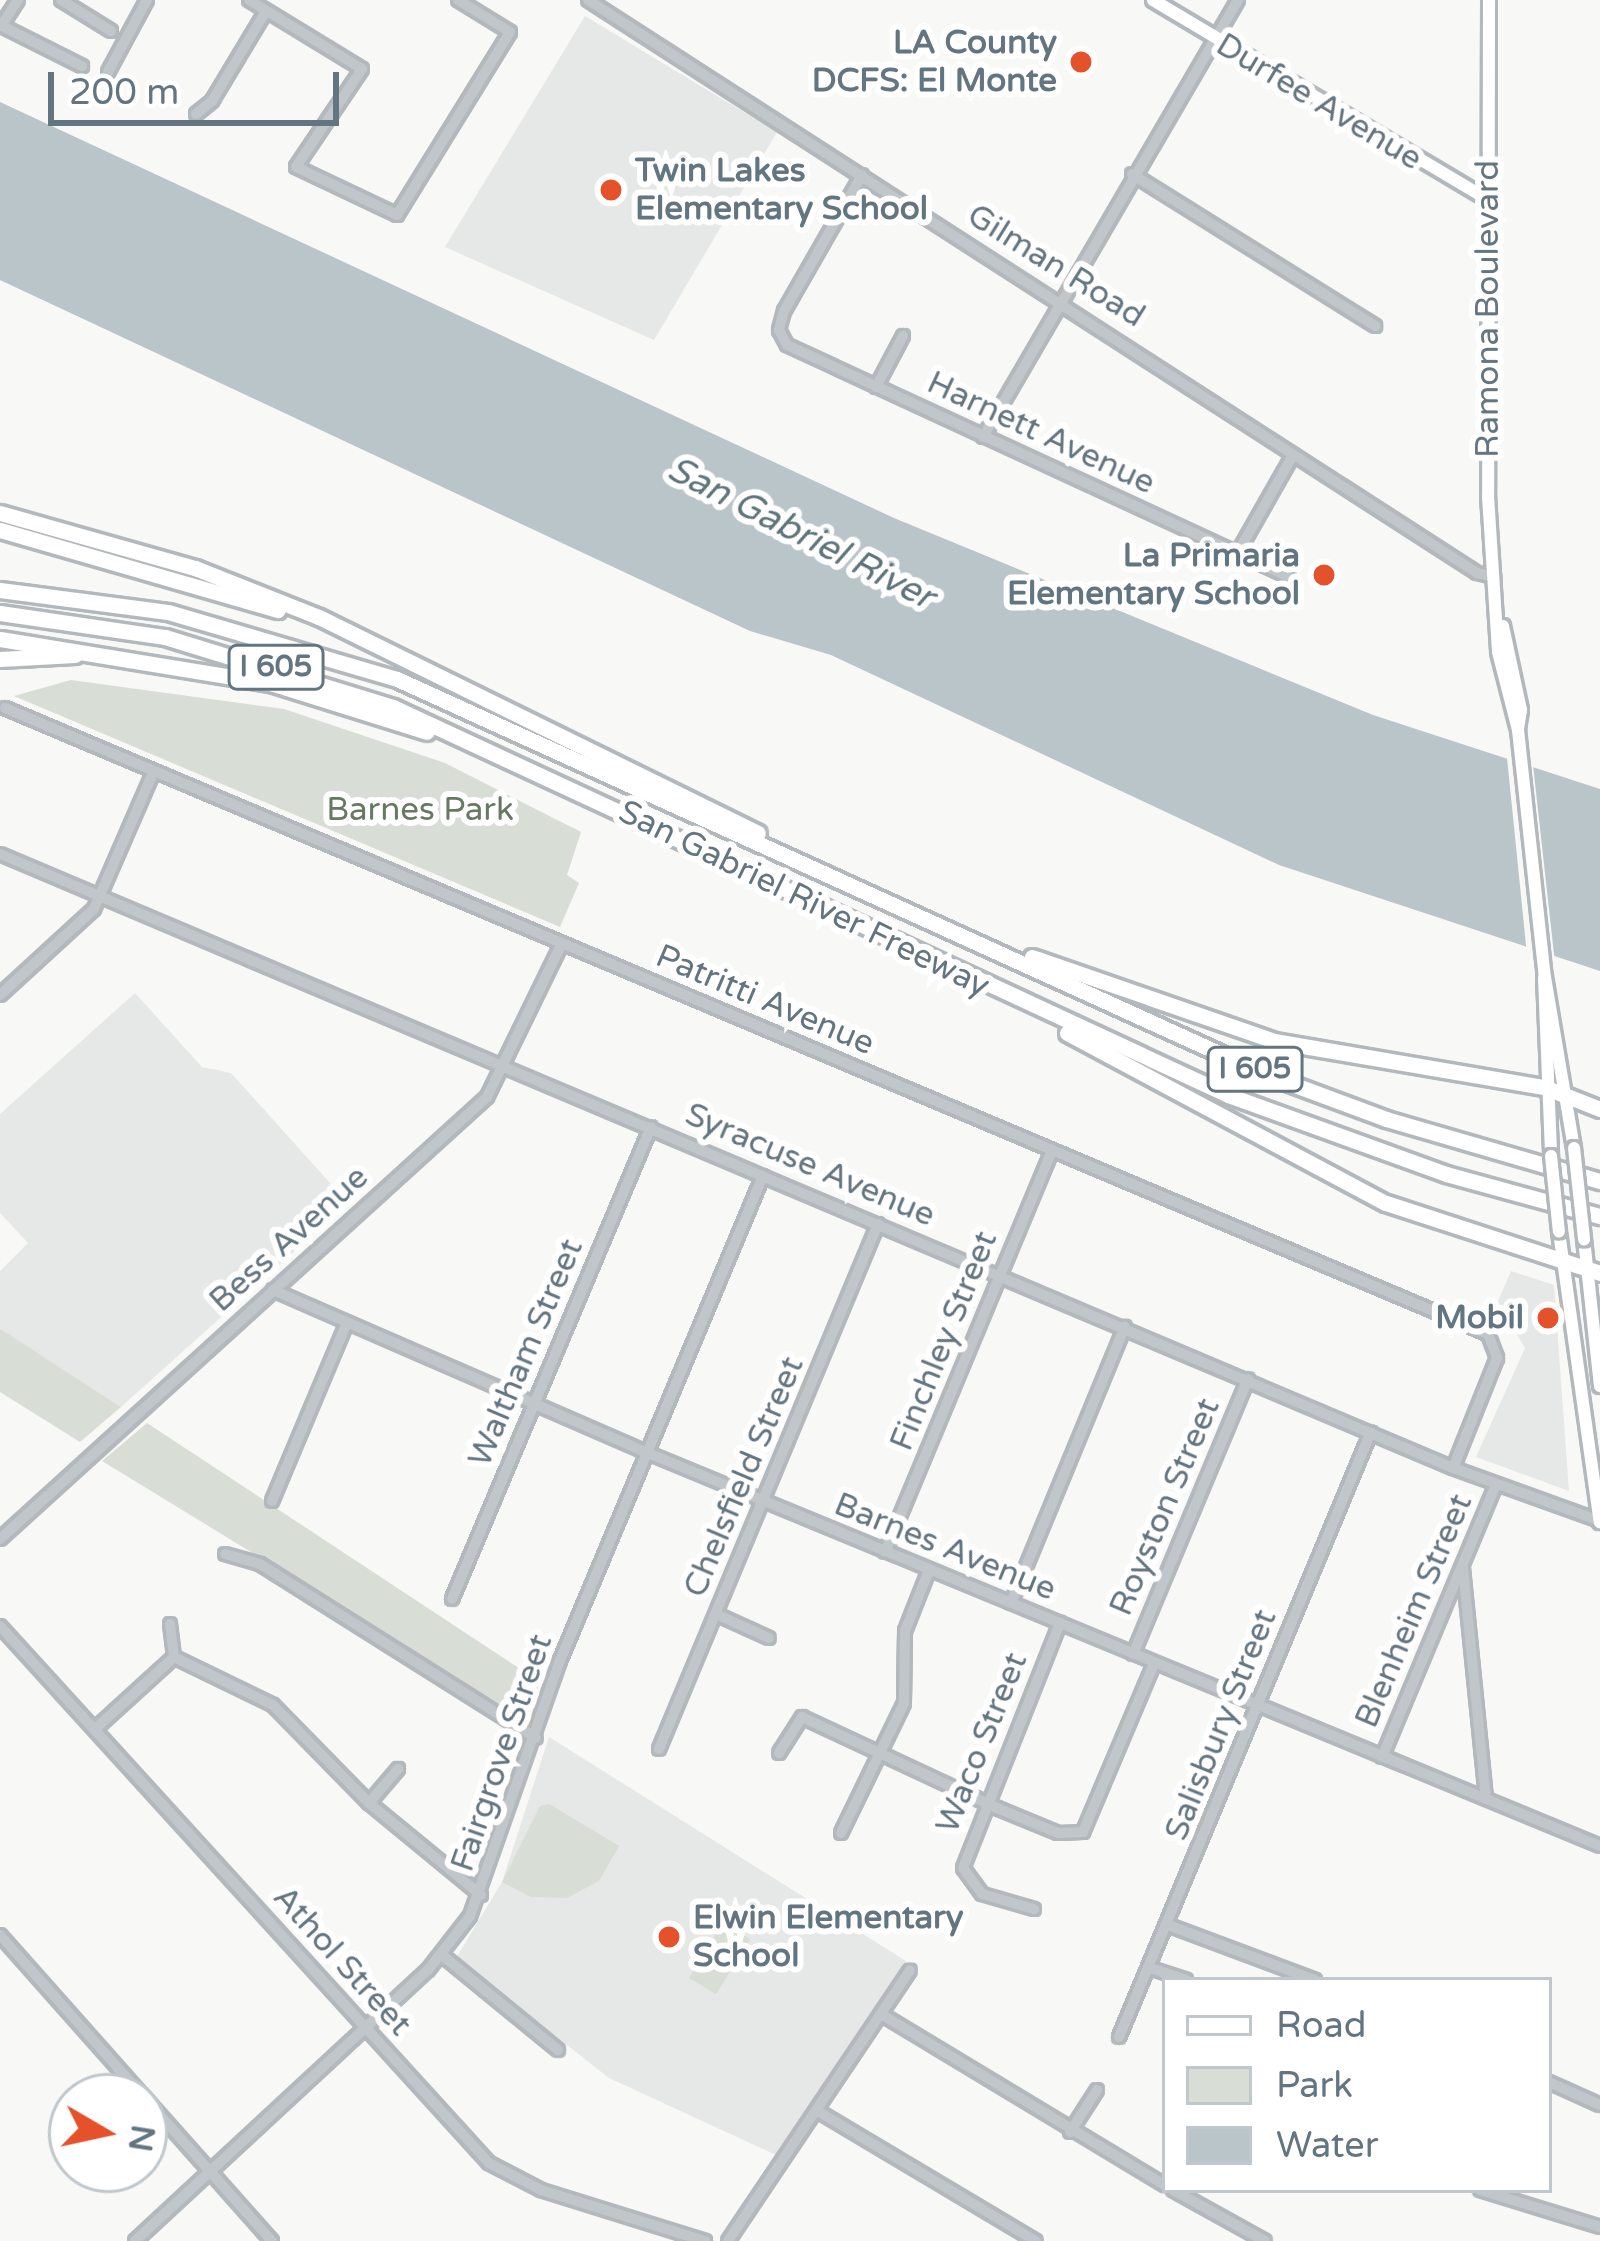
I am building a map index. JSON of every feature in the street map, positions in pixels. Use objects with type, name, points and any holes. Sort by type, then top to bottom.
[{"type":"highway","points":[[0,513],[195,568],[355,636],[722,810],[782,848]]},
{"type":"highway","points":[[0,530],[355,636]]},
{"type":"highway","name":"San Gabriel River Freeway","points":[[0,590],[168,612],[315,650],[782,848],[1265,1074],[1386,1119],[1600,1181]]},
{"type":"highway","name":"San Gabriel River Freeway","points":[[0,613],[245,657],[393,707],[538,771],[970,979],[1357,1145],[1600,1216]]},
{"type":"highway","points":[[0,639],[137,659],[319,695],[538,771]]},
{"type":"highway","points":[[0,659],[137,659]]},
{"type":"highway","points":[[926,918],[1274,1041],[1544,1087],[1600,1109]]},
{"type":"highway","points":[[970,979],[1318,1172],[1564,1268],[1594,1273]]},
{"type":"main road","name":"Durfee Avenue","points":[[1153,0],[1487,200]]},
{"type":"main road","name":"Ramona Boulevard","points":[[1489,0],[1487,200],[1495,577],[1499,616],[1512,651],[1545,977],[1568,1093],[1584,1239],[1594,1273],[1600,1386]]},
{"type":"main road","name":"Ramona Boulevard","points":[[1545,977],[1544,1087],[1559,1232],[1600,1522]]},
{"type":"street","points":[[18,0],[1,26],[82,66]]},
{"type":"street","points":[[61,0],[110,31]]},
{"type":"street","points":[[108,72],[147,0]]},
{"type":"street","points":[[249,0],[362,69],[296,167],[397,215],[510,32],[458,0]]},
{"type":"street","name":"Gilman Road","points":[[588,0],[1057,298],[1293,455],[1495,577]]},
{"type":"street","points":[[982,437],[1057,298],[1238,0]]},
{"type":"street","points":[[196,114],[212,101],[266,11]]},
{"type":"street","points":[[1132,174],[1376,326]]},
{"type":"street","name":"Harnett Avenue","points":[[862,175],[779,330],[787,345],[1289,577]]},
{"type":"street","points":[[876,387],[903,336]]},
{"type":"street","points":[[1238,552],[1293,455]]},
{"type":"street","name":"Patritti Avenue","points":[[5,708],[1488,1334],[1499,1348]]},
{"type":"street","points":[[0,994],[101,897],[154,771]]},
{"type":"street","name":"Syracuse Avenue","points":[[0,854],[1496,1486],[1600,1522]]},
{"type":"street","name":"Bess Avenue","points":[[0,1538],[487,1097],[508,1066],[562,943]]},
{"type":"street","name":"Waltham Street","points":[[452,1599],[651,1127]]},
{"type":"street","name":"Finchley Street","points":[[885,1552],[1052,1150]]},
{"type":"street","name":"Fairgrove Street","points":[[135,2241],[442,1955],[481,1895],[536,1738],[648,1453],[764,1176]]},
{"type":"street","name":"Chelsfield Street","points":[[659,1749],[878,1224]]},
{"type":"street","name":"Barnes Avenue","points":[[273,1289],[648,1453],[1600,1846]]},
{"type":"street","points":[[272,1502],[346,1324]]},
{"type":"street","points":[[1011,1603],[1125,1327]]},
{"type":"street","name":"Blenheim Street","points":[[1453,1468],[1499,1348]]},
{"type":"street","name":"Royston Street","points":[[1133,1654],[1248,1379]]},
{"type":"street","name":"Salisbury Street","points":[[1119,2037],[1371,1432]]},
{"type":"street","name":"Blenheim Street","points":[[1382,1757],[1496,1486]]},
{"type":"street","points":[[225,1554],[260,1564],[536,1738]]},
{"type":"street","points":[[1462,1564],[1486,1799]]},
{"type":"street","points":[[841,1833],[904,1702],[905,1631],[929,1570]]},
{"type":"street","points":[[716,1614],[769,1638]]},
{"type":"street","name":"Waco Street","points":[[1034,1909],[982,1894],[966,1878],[964,1858],[1060,1623]]},
{"type":"street","points":[[170,1624],[174,1657]]},
{"type":"street","name":"Athol Street","points":[[0,1626],[366,2027],[513,2179],[705,2241]]},
{"type":"street","points":[[95,1729],[174,1657]]},
{"type":"street","points":[[174,1657],[273,1705],[369,1803],[481,1895]]},
{"type":"street","name":"Royston Street","points":[[987,1800],[1058,1832],[1083,1832],[1154,1664]]},
{"type":"street","points":[[779,1753],[797,1719],[987,1800]]},
{"type":"street","points":[[369,1803],[398,1769]]},
{"type":"street","points":[[1168,1925],[1307,1977]]},
{"type":"street","points":[[0,1935],[123,2073]]},
{"type":"street","points":[[442,1955],[558,2050]]},
{"type":"street","points":[[1150,1968],[1177,1977]]},
{"type":"street","points":[[728,2241],[821,2113],[910,1970]]},
{"type":"street","points":[[881,2014],[1162,2183]]},
{"type":"street","points":[[1552,2083],[1600,2104]]},
{"type":"street","points":[[1070,2132],[1097,2090]]},
{"type":"street","points":[[821,2113],[1036,2241]]},
{"type":"street","points":[[168,2124],[272,2241]]},
{"type":"street","points":[[1178,2193],[1265,2241]]},
{"type":"street","points":[[1490,2193],[1600,2227]]},
{"type":"shaded area","name":"Twin Lakes Elementary School","points":[[585,16],[777,132],[654,340],[445,247]]},
{"type":"shaded area","points":[[135,993],[202,1067],[231,1073],[348,1203],[121,1407],[0,1329],[0,1271],[28,1243],[0,1213],[0,1114]]},
{"type":"shaded area","points":[[1511,1271],[1554,1285],[1569,1491],[1476,1457],[1525,1348],[1509,1321],[1491,1318]]},
{"type":"shaded area","name":"Elwin Elementary School","points":[[549,1737],[906,1961],[778,2156],[609,2078],[456,1958],[502,1882]]},
{"type":"green space","name":"Barnes Park","points":[[71,680],[284,709],[445,763],[581,832],[567,875],[579,883],[560,927],[14,696]]},
{"type":"green space","points":[[0,1329],[121,1407],[80,1442],[0,1392]]},
{"type":"green space","points":[[147,1423],[540,1682],[526,1720],[102,1461]]},
{"type":"green space","points":[[549,1804],[619,1846],[599,1881],[567,1898],[531,1897],[502,1882],[540,1806]]},
{"type":"green space","points":[[723,1923],[750,1939],[716,1994],[689,1978]]},
{"type":"water","name":"San Gabriel River","points":[[0,102],[894,518],[1373,715],[1600,789],[1600,971],[1279,865],[831,655],[750,631],[0,280]]},
{"type":"pier","points":[[1507,758],[1533,765],[1555,963],[1527,955]]},
{"type":"place","name":"LA County DCFS: El Monte","points":[[1081,62]]},
{"type":"place","name":"Twin Lakes Elementary School","points":[[611,190]]},
{"type":"place","name":"La Primaria Elementary School","points":[[1324,575]]},
{"type":"place","name":"Mobil","points":[[1548,1318]]},
{"type":"place","name":"Elwin Elementary School","points":[[669,1937]]}]
